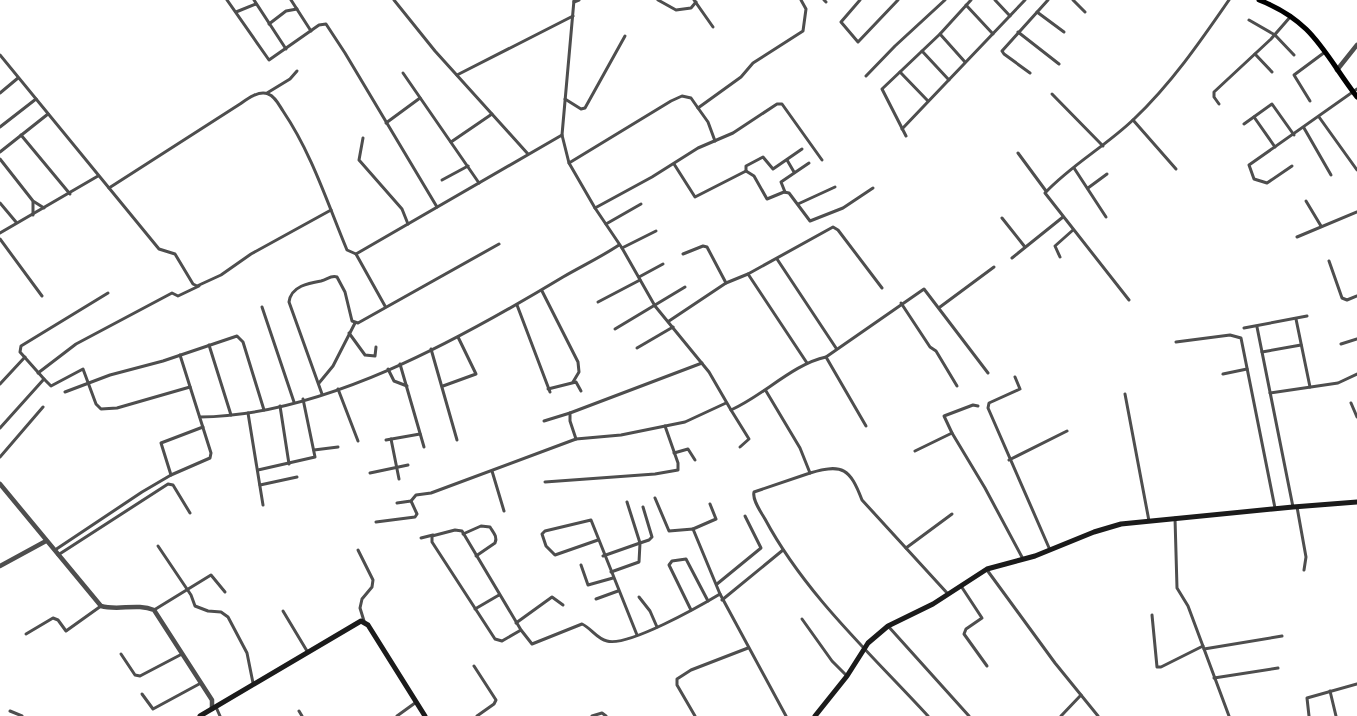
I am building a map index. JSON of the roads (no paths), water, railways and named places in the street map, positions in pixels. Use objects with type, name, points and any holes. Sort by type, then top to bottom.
[{"type":"main road","points":[[1260,0],[1292,15],[1310,30],[1337,70],[1356,93]]},
{"type":"main road","points":[[815,716],[846,676],[865,647],[888,626],[949,595],[987,569],[1024,560],[1106,528],[1175,518],[1357,502]]},
{"type":"main road","points":[[200,716],[306,651],[357,622],[364,621],[425,716]]},
{"type":"street","points":[[227,0],[268,60],[319,25],[326,24],[437,207]]},
{"type":"street","points":[[254,0],[286,49]]},
{"type":"street","points":[[291,0],[312,31]]},
{"type":"street","points":[[394,0],[457,75],[528,154]]},
{"type":"street","points":[[579,0],[574,1],[562,135],[569,163],[595,208],[640,278],[655,306],[674,327],[715,380],[726,403],[750,439],[740,447]]},
{"type":"street","points":[[658,0],[679,11],[691,8],[695,1],[713,27]]},
{"type":"street","points":[[698,108],[735,82],[754,64],[803,32],[806,9],[802,0]]},
{"type":"street","points":[[860,0],[841,22],[858,42],[898,0]]},
{"type":"street","points":[[866,76],[895,46],[945,0]]},
{"type":"street","points":[[906,136],[882,90],[940,34],[971,0]]},
{"type":"street","points":[[995,0],[1010,16]]},
{"type":"street","points":[[902,129],[1026,0]]},
{"type":"street","points":[[1030,73],[1002,52],[1048,0]]},
{"type":"street","points":[[1073,0],[1085,12]]},
{"type":"street","points":[[1046,191],[1133,120],[1175,74],[1229,0]]},
{"type":"street","points":[[236,12],[256,4]]},
{"type":"street","points":[[966,5],[993,34]]},
{"type":"street","points":[[269,24],[286,11],[297,9]]},
{"type":"street","points":[[1037,12],[1064,32]]},
{"type":"street","points":[[1219,104],[1214,97],[1214,92],[1275,35],[1292,15]]},
{"type":"street","points":[[457,75],[573,16]]},
{"type":"street","points":[[1248,20],[1275,35],[1294,55]]},
{"type":"street","points":[[1018,32],[1059,64]]},
{"type":"street","points":[[940,34],[965,62]]},
{"type":"street","points":[[565,98],[581,109],[585,108],[624,36]]},
{"type":"street","points":[[1337,70],[1357,45]]},
{"type":"street","points":[[922,51],[948,80]]},
{"type":"street","points":[[1310,101],[1294,75],[1325,52]]},
{"type":"street","points":[[1255,54],[1272,72]]},
{"type":"street","points":[[1,57],[159,249],[175,254],[193,284],[200,286]]},
{"type":"street","points":[[109,188],[240,104],[259,94],[266,93],[290,79],[296,71]]},
{"type":"street","points":[[900,72],[928,101]]},
{"type":"street","points":[[403,73],[479,183]]},
{"type":"street","points":[[0,93],[18,78]]},
{"type":"street","points":[[266,93],[273,97],[298,133],[347,250],[356,254],[385,306]]},
{"type":"street","points":[[1292,166],[1267,183],[1254,179],[1249,165],[1356,93]]},
{"type":"street","points":[[1052,94],[1103,146]]},
{"type":"street","points":[[569,163],[682,96],[691,98],[708,122],[715,141]]},
{"type":"street","points":[[386,123],[420,98]]},
{"type":"street","points":[[0,127],[36,99]]},
{"type":"street","points":[[595,208],[674,164],[698,148],[733,133],[780,103],[822,160]]},
{"type":"street","points":[[1244,124],[1274,105],[1294,135]]},
{"type":"street","points":[[0,152],[48,114]]},
{"type":"street","points":[[451,142],[492,114]]},
{"type":"street","points":[[1254,117],[1274,147]]},
{"type":"street","points":[[1319,117],[1357,170]]},
{"type":"street","points":[[1133,120],[1176,169]]},
{"type":"street","points":[[1304,128],[1331,175]]},
{"type":"street","points":[[21,135],[70,194]]},
{"type":"street","points":[[356,254],[562,135]]},
{"type":"street","points":[[363,138],[359,160],[402,209],[408,224]]},
{"type":"street","points":[[746,171],[746,166],[762,157],[773,168],[802,149]]},
{"type":"street","points":[[1018,153],[1046,191],[1047,197],[1129,300]]},
{"type":"street","points":[[0,160],[33,201],[44,208]]},
{"type":"street","points":[[787,160],[794,172]]},
{"type":"street","points":[[808,162],[781,182],[785,192],[789,193],[808,220],[813,221],[843,208],[873,188]]},
{"type":"street","points":[[674,164],[696,198],[746,171]]},
{"type":"street","points":[[442,180],[468,166]]},
{"type":"street","points":[[1074,168],[1106,217]]},
{"type":"street","points":[[746,171],[754,176],[767,199],[785,192]]},
{"type":"street","points":[[1088,188],[1107,174]]},
{"type":"street","points":[[0,233],[98,176]]},
{"type":"street","points":[[798,204],[835,187]]},
{"type":"street","points":[[33,201],[33,215]]},
{"type":"street","points":[[1306,201],[1322,226]]},
{"type":"street","points":[[0,203],[16,222]]},
{"type":"street","points":[[606,224],[641,204]]},
{"type":"street","points":[[38,373],[76,344],[172,293],[178,296],[221,276],[250,254],[330,210]]},
{"type":"street","points":[[1297,237],[1357,212]]},
{"type":"street","points":[[1002,218],[1025,247]]},
{"type":"street","points":[[1012,258],[1063,218]]},
{"type":"street","points":[[669,321],[726,283],[777,259],[833,227],[838,230],[882,288]]},
{"type":"street","points":[[200,416],[248,413],[280,406],[338,389],[388,369],[458,337],[621,247],[656,230]]},
{"type":"street","points":[[1060,257],[1055,246],[1073,230]]},
{"type":"street","points":[[0,239],[42,296]]},
{"type":"street","points":[[319,384],[333,366],[355,323],[363,321],[385,306],[446,275],[499,244]]},
{"type":"street","points":[[683,254],[703,246],[707,247],[726,283]]},
{"type":"street","points":[[777,259],[836,348]]},
{"type":"street","points":[[1329,261],[1344,300],[1357,296]]},
{"type":"street","points":[[598,302],[663,264]]},
{"type":"street","points":[[940,307],[994,267]]},
{"type":"street","points":[[748,274],[807,363]]},
{"type":"street","points":[[322,394],[289,302],[291,294],[308,284],[332,276],[337,277],[345,292],[352,321],[355,323]]},
{"type":"street","points":[[615,329],[685,286]]},
{"type":"street","points":[[731,410],[766,392],[807,363],[826,357],[836,348],[924,289],[940,307],[988,373]]},
{"type":"street","points":[[542,291],[578,362],[579,372],[573,382]]},
{"type":"street","points":[[108,293],[21,346],[20,352],[51,386],[83,369],[96,404],[101,409],[107,410],[190,387]]},
{"type":"street","points":[[901,303],[930,347],[936,351],[957,386]]},
{"type":"street","points":[[517,305],[549,390],[577,382],[582,391]]},
{"type":"street","points":[[262,307],[294,402]]},
{"type":"street","points":[[1244,328],[1307,316]]},
{"type":"street","points":[[1296,319],[1310,387]]},
{"type":"street","points":[[637,348],[674,327]]},
{"type":"street","points":[[1257,327],[1306,557],[1304,570]]},
{"type":"street","points":[[349,333],[365,355],[375,356],[376,347]]},
{"type":"street","points":[[1176,342],[1239,336],[1242,340],[1276,508]]},
{"type":"street","points":[[66,392],[88,382],[240,337],[264,410]]},
{"type":"street","points":[[443,386],[476,374],[458,337]]},
{"type":"street","points":[[1341,344],[1357,338]]},
{"type":"street","points":[[1262,352],[1301,344]]},
{"type":"street","points":[[209,345],[231,415]]},
{"type":"street","points":[[431,349],[457,440]]},
{"type":"street","points":[[54,551],[171,475],[210,458],[211,453],[180,356]]},
{"type":"street","points":[[826,357],[866,426]]},
{"type":"street","points":[[0,384],[25,358]]},
{"type":"street","points":[[544,421],[702,363]]},
{"type":"street","points":[[400,364],[424,447]]},
{"type":"street","points":[[388,369],[394,381],[407,386]]},
{"type":"street","points":[[1223,374],[1247,369]]},
{"type":"street","points":[[1270,393],[1338,383],[1357,374]]},
{"type":"street","points":[[1015,377],[1020,389],[988,405],[988,411],[1008,460],[1050,551]]},
{"type":"street","points":[[0,428],[44,379]]},
{"type":"street","points":[[338,389],[358,441]]},
{"type":"street","points":[[766,392],[800,448],[810,473]]},
{"type":"street","points":[[1125,394],[1149,521]]},
{"type":"street","points":[[258,470],[315,457],[304,399]]},
{"type":"street","points":[[397,503],[410,500],[416,495],[431,493],[576,439],[621,435],[685,422],[726,403]]},
{"type":"street","points":[[1351,403],[1357,417]]},
{"type":"street","points":[[978,406],[973,405],[944,416],[1024,560]]},
{"type":"street","points":[[280,406],[289,464]]},
{"type":"street","points":[[0,457],[43,407]]},
{"type":"street","points":[[248,413],[263,505]]},
{"type":"street","points":[[570,413],[570,421],[576,439]]},
{"type":"street","points":[[545,482],[674,471],[679,468],[665,426]]},
{"type":"street","points":[[171,475],[160,443],[203,427]]},
{"type":"street","points":[[1008,460],[1067,430]]},
{"type":"street","points":[[915,451],[952,433]]},
{"type":"street","points":[[386,440],[420,434]]},
{"type":"street","points":[[392,439],[399,479]]},
{"type":"street","points":[[314,450],[338,447]]},
{"type":"street","points":[[674,452],[688,449],[695,460]]},
{"type":"street","points":[[370,473],[408,465]]},
{"type":"street","points":[[928,716],[808,585],[782,550],[759,509],[753,493],[810,473],[834,467],[846,472],[858,488],[862,500],[949,595]]},
{"type":"street","points":[[492,470],[504,511]]},
{"type":"street","points":[[260,485],[297,477]]},
{"type":"street","points":[[0,484],[100,606]]},
{"type":"street","points":[[58,555],[168,484],[172,485],[190,513]]},
{"type":"street","points":[[655,498],[667,530],[671,532],[694,529],[716,519],[710,504]]},
{"type":"street","points":[[376,522],[415,517],[416,514],[410,500]]},
{"type":"street","points":[[610,572],[639,562],[640,543],[627,502]]},
{"type":"street","points":[[604,556],[650,540],[652,536],[643,507]]},
{"type":"street","points":[[906,548],[952,514]]},
{"type":"street","points":[[717,584],[761,548],[745,516]]},
{"type":"street","points":[[1175,518],[1177,588],[1188,606],[1229,716]]},
{"type":"street","points":[[598,540],[554,555],[546,546],[542,534],[545,531],[589,519],[592,521],[610,572],[637,635]]},
{"type":"street","points":[[463,534],[484,525],[492,530],[496,538],[495,543],[476,556]]},
{"type":"street","points":[[694,529],[722,600],[786,716]]},
{"type":"street","points":[[421,538],[460,530],[520,630],[532,644],[582,624],[606,641],[622,641],[657,627],[708,602],[720,594]]},
{"type":"street","points":[[433,535],[432,542],[498,641],[502,641],[520,630]]},
{"type":"street","points":[[0,566],[46,541]]},
{"type":"street","points":[[158,546],[197,608],[220,611],[228,617],[247,653],[253,683]]},
{"type":"street","points":[[358,550],[373,580],[372,587],[362,599],[360,608],[364,621]]},
{"type":"street","points":[[722,600],[782,550]]},
{"type":"street","points":[[691,610],[670,565],[672,561],[686,559],[708,602]]},
{"type":"street","points":[[581,565],[588,585],[613,578]]},
{"type":"street","points":[[987,569],[1098,716]]},
{"type":"street","points":[[26,634],[53,618],[58,620],[66,631],[100,606],[154,610],[185,589],[212,575],[225,592]]},
{"type":"street","points":[[961,586],[982,618],[966,629],[964,634],[987,666]]},
{"type":"street","points":[[596,599],[618,591]]},
{"type":"street","points":[[475,609],[499,594]]},
{"type":"street","points":[[516,623],[552,597],[563,605]]},
{"type":"street","points":[[638,597],[650,611],[657,627]]},
{"type":"street","points":[[154,610],[212,700],[214,708],[220,716]]},
{"type":"street","points":[[283,612],[306,651]]},
{"type":"street","points":[[1152,615],[1157,667],[1161,667],[1203,647],[1282,636]]},
{"type":"street","points":[[802,619],[832,661],[846,676]]},
{"type":"street","points":[[888,626],[969,716]]},
{"type":"street","points":[[695,716],[677,685],[678,679],[691,670],[748,648]]},
{"type":"street","points":[[121,654],[137,676],[182,654]]},
{"type":"street","points":[[474,666],[496,700],[494,704],[477,716]]},
{"type":"street","points":[[1214,678],[1278,668]]},
{"type":"street","points":[[142,694],[153,709],[201,684]]},
{"type":"street","points":[[1309,716],[1306,699],[1356,685],[1357,689]]},
{"type":"street","points":[[1330,691],[1336,716]]},
{"type":"street","points":[[1061,716],[1081,695]]},
{"type":"street","points":[[212,700],[222,702]]},
{"type":"street","points":[[397,716],[415,703]]},
{"type":"street","points":[[10,711],[22,716]]},
{"type":"street","points":[[299,711],[302,716]]},
{"type":"street","points":[[592,716],[602,713],[606,716]]}]
